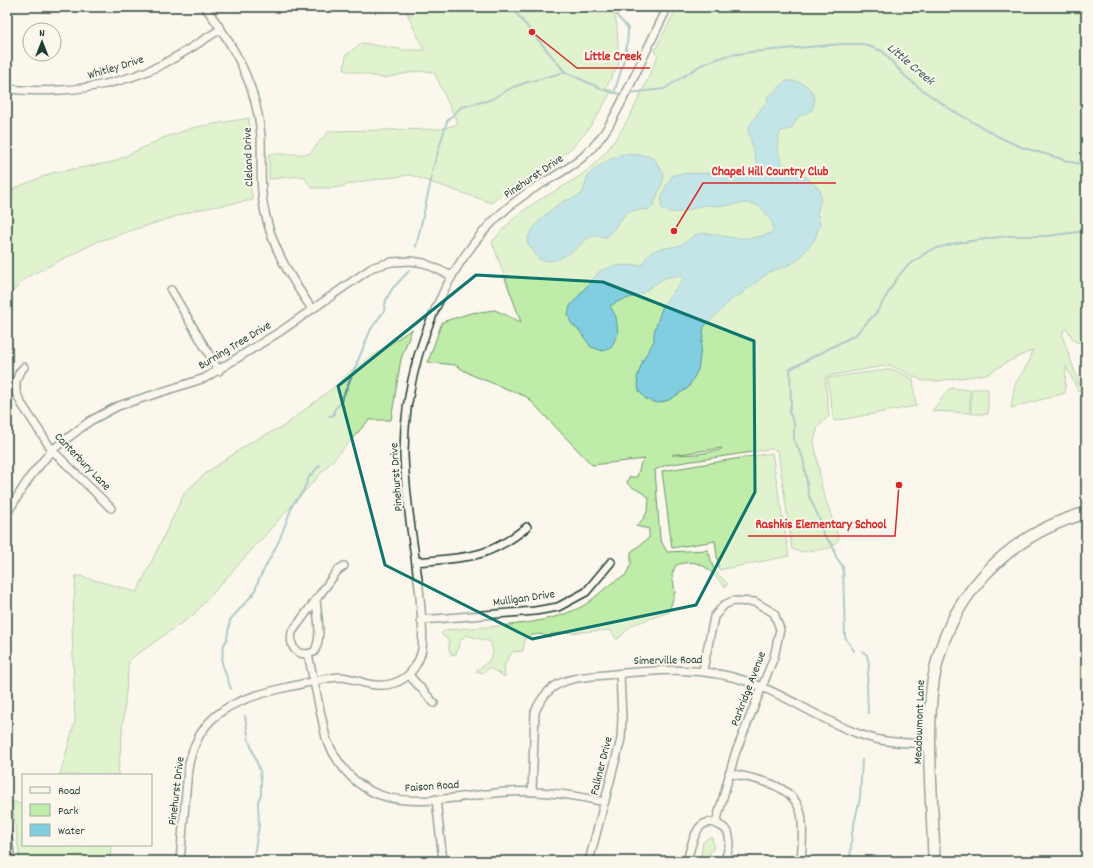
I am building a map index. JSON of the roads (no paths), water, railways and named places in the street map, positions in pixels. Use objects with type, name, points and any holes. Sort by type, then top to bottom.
[{"type":"street","name":"Cleland Drive","points":[[205,7],[221,28],[244,68],[253,94],[261,136],[260,174],[262,201],[274,246],[290,275],[312,308]]},
{"type":"street","name":"Pinehurst Drive","points":[[180,861],[189,762],[194,747],[205,728],[224,709],[240,700],[314,682],[345,677],[375,685],[389,685],[409,674],[420,658],[422,648],[421,620],[404,453],[408,398],[411,382],[428,324],[452,276],[466,253],[498,217],[520,197],[565,171],[584,156],[601,137],[617,111],[668,7]]},
{"type":"street","name":"Whitley Drive","points":[[7,90],[63,91],[112,83],[136,76],[160,66],[221,28]]},
{"type":"street","name":"Burning Tree Drive","points":[[7,513],[30,477],[52,450],[90,421],[118,406],[206,378],[219,371],[382,263],[411,261],[424,263],[452,276]]},
{"type":"street","points":[[171,290],[219,371]]},
{"type":"street","name":"Canterbury Lane","points":[[24,367],[19,373],[16,392],[21,403],[52,450],[111,508]]},
{"type":"street","name":"Meadowmont Lane","points":[[934,861],[931,744],[932,696],[936,668],[945,638],[959,608],[985,573],[1009,550],[1046,527],[1086,513]]},
{"type":"street","points":[[416,562],[476,556],[501,546],[527,527]]},
{"type":"street","name":"Mulligan Drive","points":[[421,620],[535,611],[558,607],[586,592],[612,562]]},
{"type":"street","points":[[316,600],[319,639],[314,652],[301,654],[294,650],[291,639],[292,632],[338,570],[344,566]]},
{"type":"street","name":"Parkridge Avenue","points":[[703,670],[711,624],[718,610],[733,601],[755,602],[774,614],[780,629],[772,664],[729,773],[716,823]]},
{"type":"street","name":"Faison Road","points":[[308,654],[326,738],[335,758],[355,782],[366,790],[397,800],[411,801],[532,792],[562,794],[605,802]]},
{"type":"street","name":"Simerville Road","points":[[532,792],[534,720],[539,703],[550,689],[565,680],[620,674],[703,670],[725,675],[762,687],[861,735],[892,742],[931,744]]},
{"type":"street","points":[[409,674],[434,703]]},
{"type":"street","name":"Falkner Drive","points":[[589,861],[622,730],[620,674]]},
{"type":"street","points":[[729,773],[772,784],[784,790],[795,801],[801,816],[801,861]]},
{"type":"street","points":[[436,798],[442,861]]},
{"type":"street","points":[[687,861],[698,829],[706,823],[716,823],[724,828],[729,837],[725,861]]},
{"type":"street","points":[[7,831],[11,861]]},
{"type":"water","points":[[787,81],[799,82],[809,88],[814,97],[812,110],[798,117],[791,129],[781,131],[778,145],[779,155],[784,169],[802,178],[805,176],[820,190],[821,199],[817,213],[820,224],[815,239],[798,260],[787,266],[769,272],[740,295],[733,298],[704,327],[698,370],[688,388],[669,400],[658,403],[646,399],[639,391],[637,378],[643,360],[654,341],[654,332],[663,305],[683,280],[682,276],[669,277],[659,281],[640,294],[610,306],[616,317],[618,333],[611,348],[603,351],[591,347],[579,330],[571,323],[568,314],[570,306],[600,271],[614,266],[642,265],[649,255],[656,250],[680,245],[695,235],[705,233],[734,238],[751,238],[763,236],[773,232],[772,223],[767,215],[762,209],[750,203],[726,206],[707,205],[675,212],[662,209],[661,200],[662,195],[673,175],[739,172],[757,165],[748,129],[767,102],[768,96]]},
{"type":"water","points":[[624,154],[648,156],[654,159],[663,173],[663,181],[653,206],[650,209],[628,211],[607,237],[593,236],[588,238],[571,252],[559,259],[546,261],[539,259],[527,242],[531,231],[558,205],[582,193],[588,176],[595,169]]},
{"type":"waterway","name":"Little Creek","points":[[511,7],[565,72],[602,89],[623,94]]},
{"type":"waterway","points":[[613,7],[618,17],[628,28],[622,69],[614,93]]},
{"type":"waterway","name":"Little Creek","points":[[629,93],[664,89],[701,65],[725,56],[751,52],[842,44],[862,44],[882,51],[905,76],[921,89],[950,109],[999,137],[1021,147],[1075,163],[1086,164]]},
{"type":"waterway","points":[[432,172],[447,121],[461,107],[490,100],[513,87],[565,72]]},
{"type":"waterway","points":[[416,247],[432,176]]},
{"type":"waterway","points":[[854,651],[845,637],[843,567],[836,557],[833,546],[823,534],[820,520],[809,496],[803,458],[794,440],[794,423],[789,412],[791,404],[790,369],[855,335],[877,312],[895,281],[905,268],[930,250],[956,243],[1008,236],[1047,236],[1086,231]]},
{"type":"waterway","points":[[329,416],[334,415],[334,410],[340,404],[371,329],[384,311],[386,300],[392,289],[409,271]]},
{"type":"waterway","points":[[231,689],[222,663],[223,647],[227,639],[230,620],[254,593],[259,579],[279,541],[293,504],[303,491],[309,477],[320,465]]},
{"type":"waterway","points":[[862,651],[867,655],[869,664],[867,686],[868,713]]},
{"type":"waterway","points":[[245,716],[249,741],[260,771],[261,781],[261,795],[258,801],[259,825],[253,861]]},
{"type":"waterway","points":[[850,861],[852,833],[860,798],[862,760]]},
{"type":"place","name":"Little Creek","points":[[532,32]]},
{"type":"place","name":"Chapel Hill Country Club","points":[[674,231]]},
{"type":"place","name":"Rashkis Elementary School","points":[[899,485]]}]
